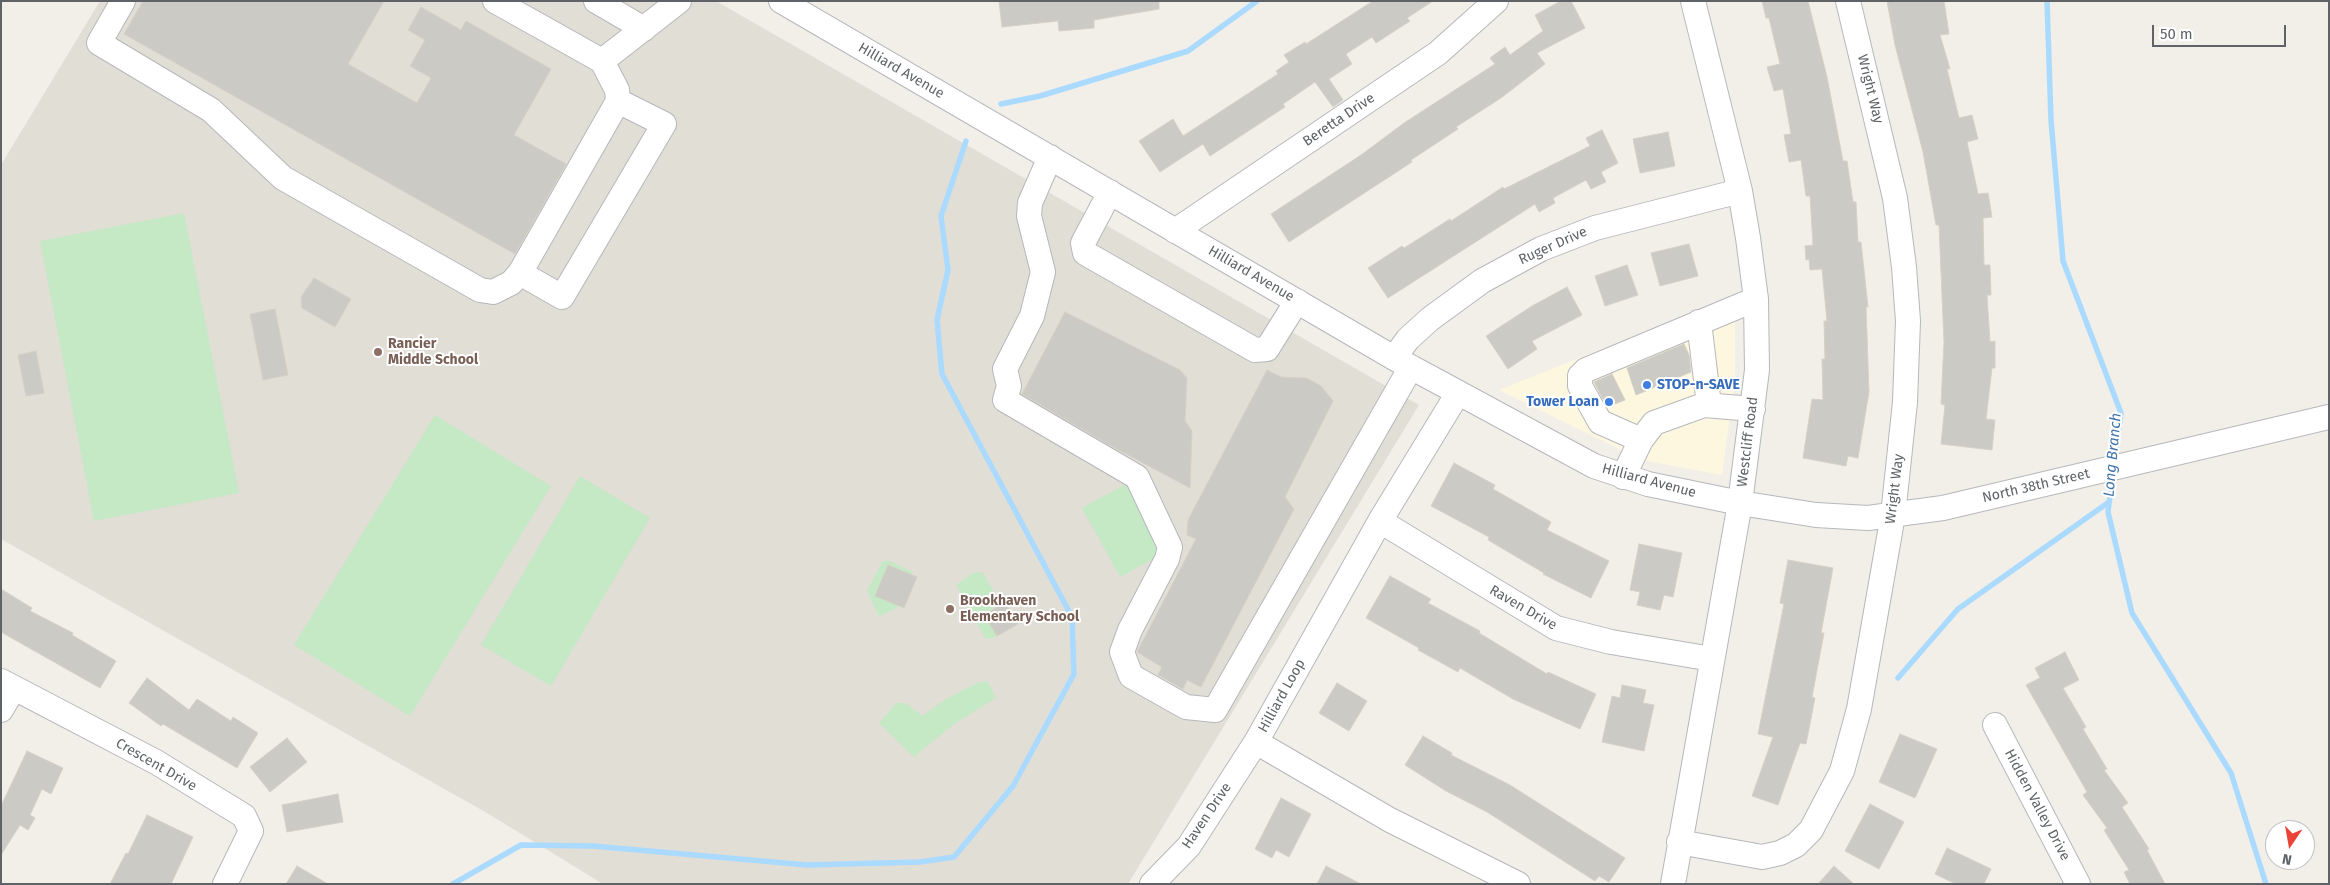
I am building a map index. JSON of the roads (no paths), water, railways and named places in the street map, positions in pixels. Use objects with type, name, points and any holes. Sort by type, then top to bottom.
[{"type":"street","points":[[123,1],[99,43],[210,110],[283,178],[480,290],[493,292],[510,283],[520,273],[618,101],[617,90],[602,62],[495,1]]},
{"type":"street","points":[[596,1],[644,29]]},
{"type":"street","points":[[602,62],[679,1]]},
{"type":"street","name":"Hilliard Avenue","points":[[781,1],[1403,362],[1594,466],[1648,484],[1740,503]]},
{"type":"street","name":"Beretta Drive","points":[[1176,230],[1438,53],[1496,1]]},
{"type":"street","name":"Westcliff Road","points":[[1674,884],[1679,842],[1740,503],[1757,370],[1756,299],[1740,191],[1693,1]]},
{"type":"street","name":"Wright Way","points":[[1679,842],[1762,856],[1780,853],[1796,844],[1811,830],[1842,771],[1859,709],[1893,515],[1905,402],[1908,322],[1896,198],[1848,1]]},
{"type":"street","points":[[520,273],[562,297],[664,124],[618,101]]},
{"type":"street","name":"Ruger Drive","points":[[1050,157],[1030,203],[1029,216],[1043,272],[1032,316],[1005,368],[1009,386],[1005,400],[1137,477],[1170,547],[1167,559],[1130,630],[1122,652],[1132,676],[1186,706],[1215,710],[1403,362],[1408,339],[1430,320],[1482,282],[1541,248],[1595,228],[1740,191]]},
{"type":"street","points":[[1110,192],[1083,243],[1085,253],[1256,350],[1268,349],[1297,301]]},
{"type":"street","points":[[1642,440],[1600,422],[1580,386],[1580,376],[1586,370],[1756,299]]},
{"type":"street","points":[[1700,322],[1709,405]]},
{"type":"street","name":"Hilliard Loop","points":[[1458,393],[1380,522],[1256,742],[1390,820],[1511,882]]},
{"type":"street","points":[[1623,477],[1642,440],[1654,423],[1694,407],[1709,405],[1753,409]]},
{"type":"street","name":"North 38th Street","points":[[1740,503],[1843,518],[1893,515],[1943,508],[2329,417]]},
{"type":"street","name":"Raven Drive","points":[[1380,522],[1556,628],[1611,642],[1712,659]]},
{"type":"street","points":[[1,710],[8,684]]},
{"type":"street","name":"Crescent Drive","points":[[8,684],[156,762],[244,816],[251,831],[225,884]]},
{"type":"street","name":"Hidden Valley Drive","points":[[1995,726],[2078,884]]},
{"type":"street","name":"Haven Drive","points":[[1152,884],[1189,846],[1256,742]]},
{"type":"waterway","points":[[1001,104],[1040,96],[1188,51],[1257,1]]},
{"type":"waterway","name":"Long Branch","points":[[2047,1],[2051,120],[2063,261],[2121,413],[2114,461]]},
{"type":"waterway","points":[[453,884],[521,845],[593,846],[807,865],[920,862],[954,857],[1013,786],[1074,674],[1072,617],[942,374],[937,320],[948,270],[941,216],[966,141]]},
{"type":"waterway","name":"Long Branch","points":[[2113,473],[2108,512],[2132,613],[2231,773],[2266,884]]},
{"type":"waterway","points":[[1898,678],[1958,609],[2109,502]]},
{"type":"place","name":"Rancier Middle School","points":[[378,352]]},
{"type":"place","name":"STOP-n-SAVE","points":[[1647,385]]},
{"type":"place","name":"Tower Loan","points":[[1609,402]]},
{"type":"place","name":"Brookhaven Elementary School","points":[[950,609]]}]
